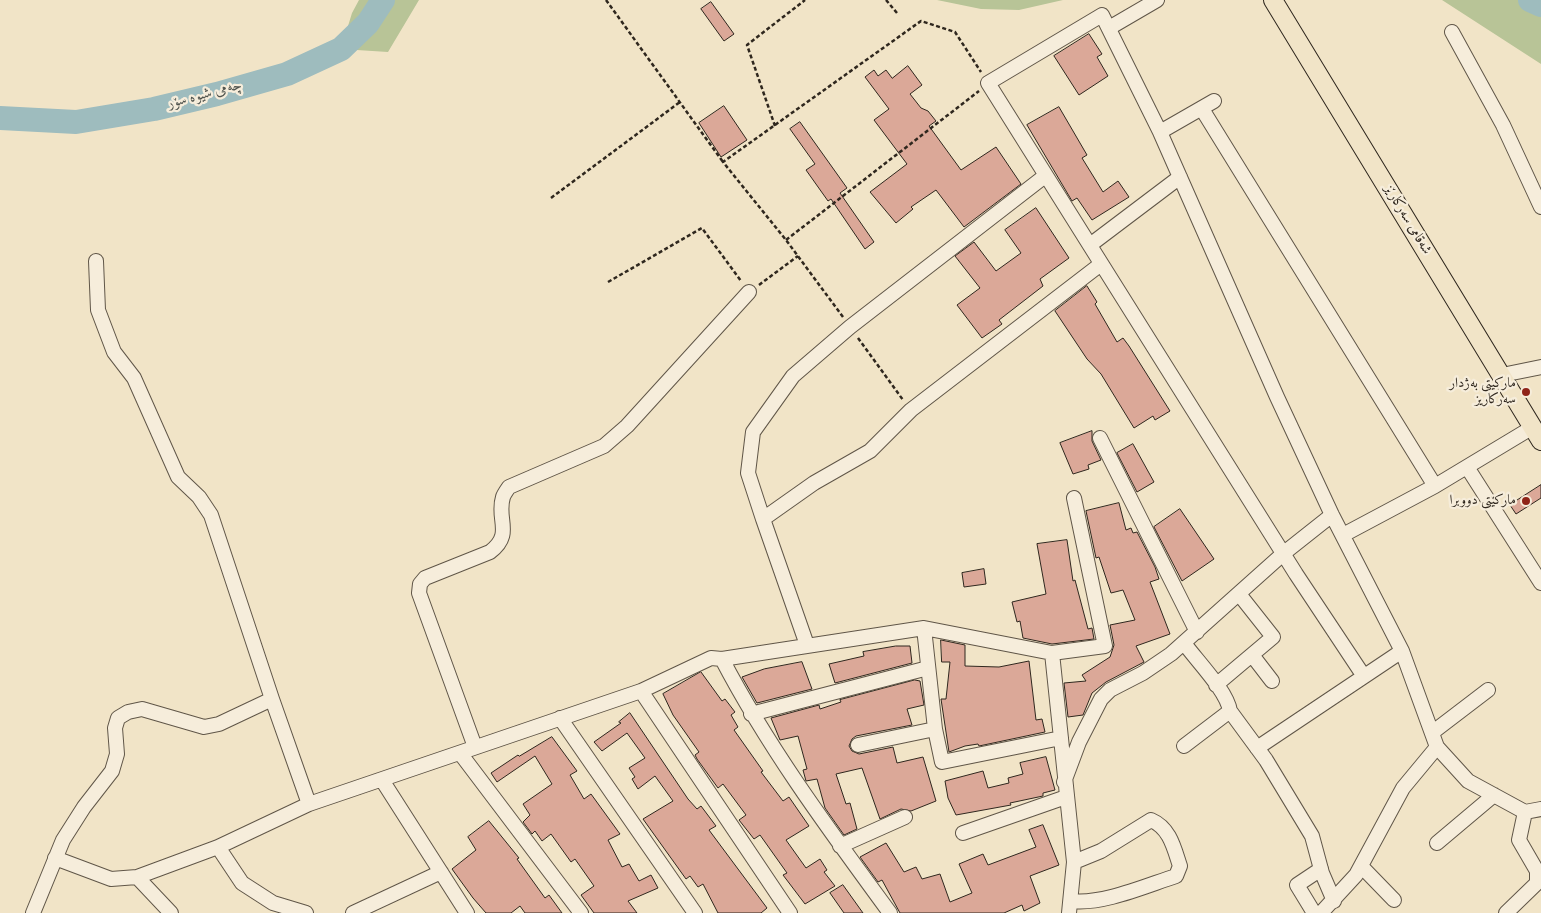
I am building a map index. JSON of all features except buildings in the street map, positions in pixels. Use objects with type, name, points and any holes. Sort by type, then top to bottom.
[{"type":"main road","name":"شەقامی سەرکارێز","points":[[1273,0],[1537,434]]},
{"type":"street","points":[[1109,28],[1157,0]]},
{"type":"street","points":[[1363,675],[1284,554],[988,84],[1102,14],[1160,132],[1277,397],[1332,515],[1402,651],[1437,747],[1468,781],[1525,812],[1541,809]]},
{"type":"street","points":[[1452,32],[1503,125],[1541,207]]},
{"type":"street","points":[[1160,132],[1208,105],[1435,486]]},
{"type":"street","points":[[807,645],[748,473],[753,432],[793,376],[850,327],[1045,176]]},
{"type":"street","points":[[1090,245],[1180,177]]},
{"type":"street","points":[[96,261],[98,310],[114,352],[134,378],[178,477],[199,497],[211,515],[272,699],[310,804]]},
{"type":"street","points":[[763,519],[814,483],[870,451],[911,410],[1101,264]]},
{"type":"street","points":[[474,747],[419,593],[420,584],[425,578],[490,552],[496,547],[503,537],[502,497],[509,487],[604,446],[628,426],[749,292]]},
{"type":"street","points":[[1502,375],[1541,367]]},
{"type":"street","points":[[1343,535],[1435,486],[1466,467],[1537,434]]},
{"type":"street","points":[[1100,438],[1197,632]]},
{"type":"street","points":[[1466,467],[1541,583]]},
{"type":"street","points":[[55,858],[111,878],[137,877],[218,847],[310,804],[641,691],[711,658],[722,659],[924,628],[1052,653],[1104,646],[1074,498]]},
{"type":"street","points":[[1064,782],[1079,742],[1100,699],[1110,690],[1143,673],[1184,644],[1284,554],[1332,515]]},
{"type":"street","points":[[1216,686],[1273,637],[1239,594]]},
{"type":"street","points":[[924,628],[936,729],[942,762],[1061,738]]},
{"type":"street","points":[[1184,644],[1229,705],[1230,712],[1257,748],[1312,836],[1321,869],[1334,901]]},
{"type":"street","points":[[1257,748],[1363,675],[1402,651]]},
{"type":"street","points":[[1052,653],[1064,782],[1074,862],[1070,907],[1176,876],[1180,866],[1168,836],[1159,823],[1151,820],[1101,851],[1074,862]]},
{"type":"street","points":[[1252,655],[1272,681]]},
{"type":"street","points":[[722,659],[751,714],[840,846],[890,913]]},
{"type":"street","points":[[751,714],[928,668]]},
{"type":"street","points":[[1433,732],[1488,690]]},
{"type":"street","points":[[641,691],[790,913]]},
{"type":"street","points":[[33,913],[63,840],[84,806],[112,771],[117,754],[115,728],[118,718],[128,712],[142,709],[204,727],[219,724],[272,699]]},
{"type":"street","points":[[1184,746],[1230,712]]},
{"type":"street","points":[[560,718],[695,913]]},
{"type":"street","points":[[858,745],[936,729]]},
{"type":"street","points":[[1321,913],[1334,901],[1362,867],[1403,788],[1437,747]]},
{"type":"street","points":[[460,753],[580,913]]},
{"type":"street","points":[[382,780],[467,913]]},
{"type":"street","points":[[1438,843],[1494,795]]},
{"type":"street","points":[[964,833],[1066,797]]},
{"type":"street","points":[[1506,913],[1537,883],[1537,871],[1519,840],[1525,812]]},
{"type":"street","points":[[840,846],[905,817]]},
{"type":"street","points":[[218,847],[242,883],[273,903],[306,913]]},
{"type":"street","points":[[1362,867],[1394,900]]},
{"type":"street","points":[[1314,913],[1297,885],[1321,869]]},
{"type":"street","points":[[353,913],[441,872]]},
{"type":"street","points":[[137,877],[171,913]]},
{"type":"path","points":[[606,0],[723,162],[786,240],[988,84],[955,32],[921,21],[723,162]]},
{"type":"path","points":[[775,126],[747,45],[805,0]]},
{"type":"path","points":[[886,0],[897,13]]},
{"type":"path","points":[[551,198],[680,102]]},
{"type":"path","points":[[608,282],[702,228],[749,292],[798,256]]},
{"type":"green space","points":[[359,0],[419,0],[388,52],[341,49],[352,13]]},
{"type":"green space","points":[[937,0],[1063,0],[1019,10],[981,9]]},
{"type":"green space","points":[[1442,0],[1541,0],[1541,64]]},
{"type":"waterway","name":"چەمی شیوە سۆر","points":[[0,118],[76,122],[154,109],[217,94],[287,74],[341,49],[368,23],[383,0]]},
{"type":"waterway","name":"چەمی شیوە سۆر","points":[[1530,0],[1541,5]]},
{"type":"place","name":"مارکیتی بەژدار سەرکاریز","points":[[1526,392]]},
{"type":"place","name":"ماركێتى دووبرا","points":[[1526,501]]}]
